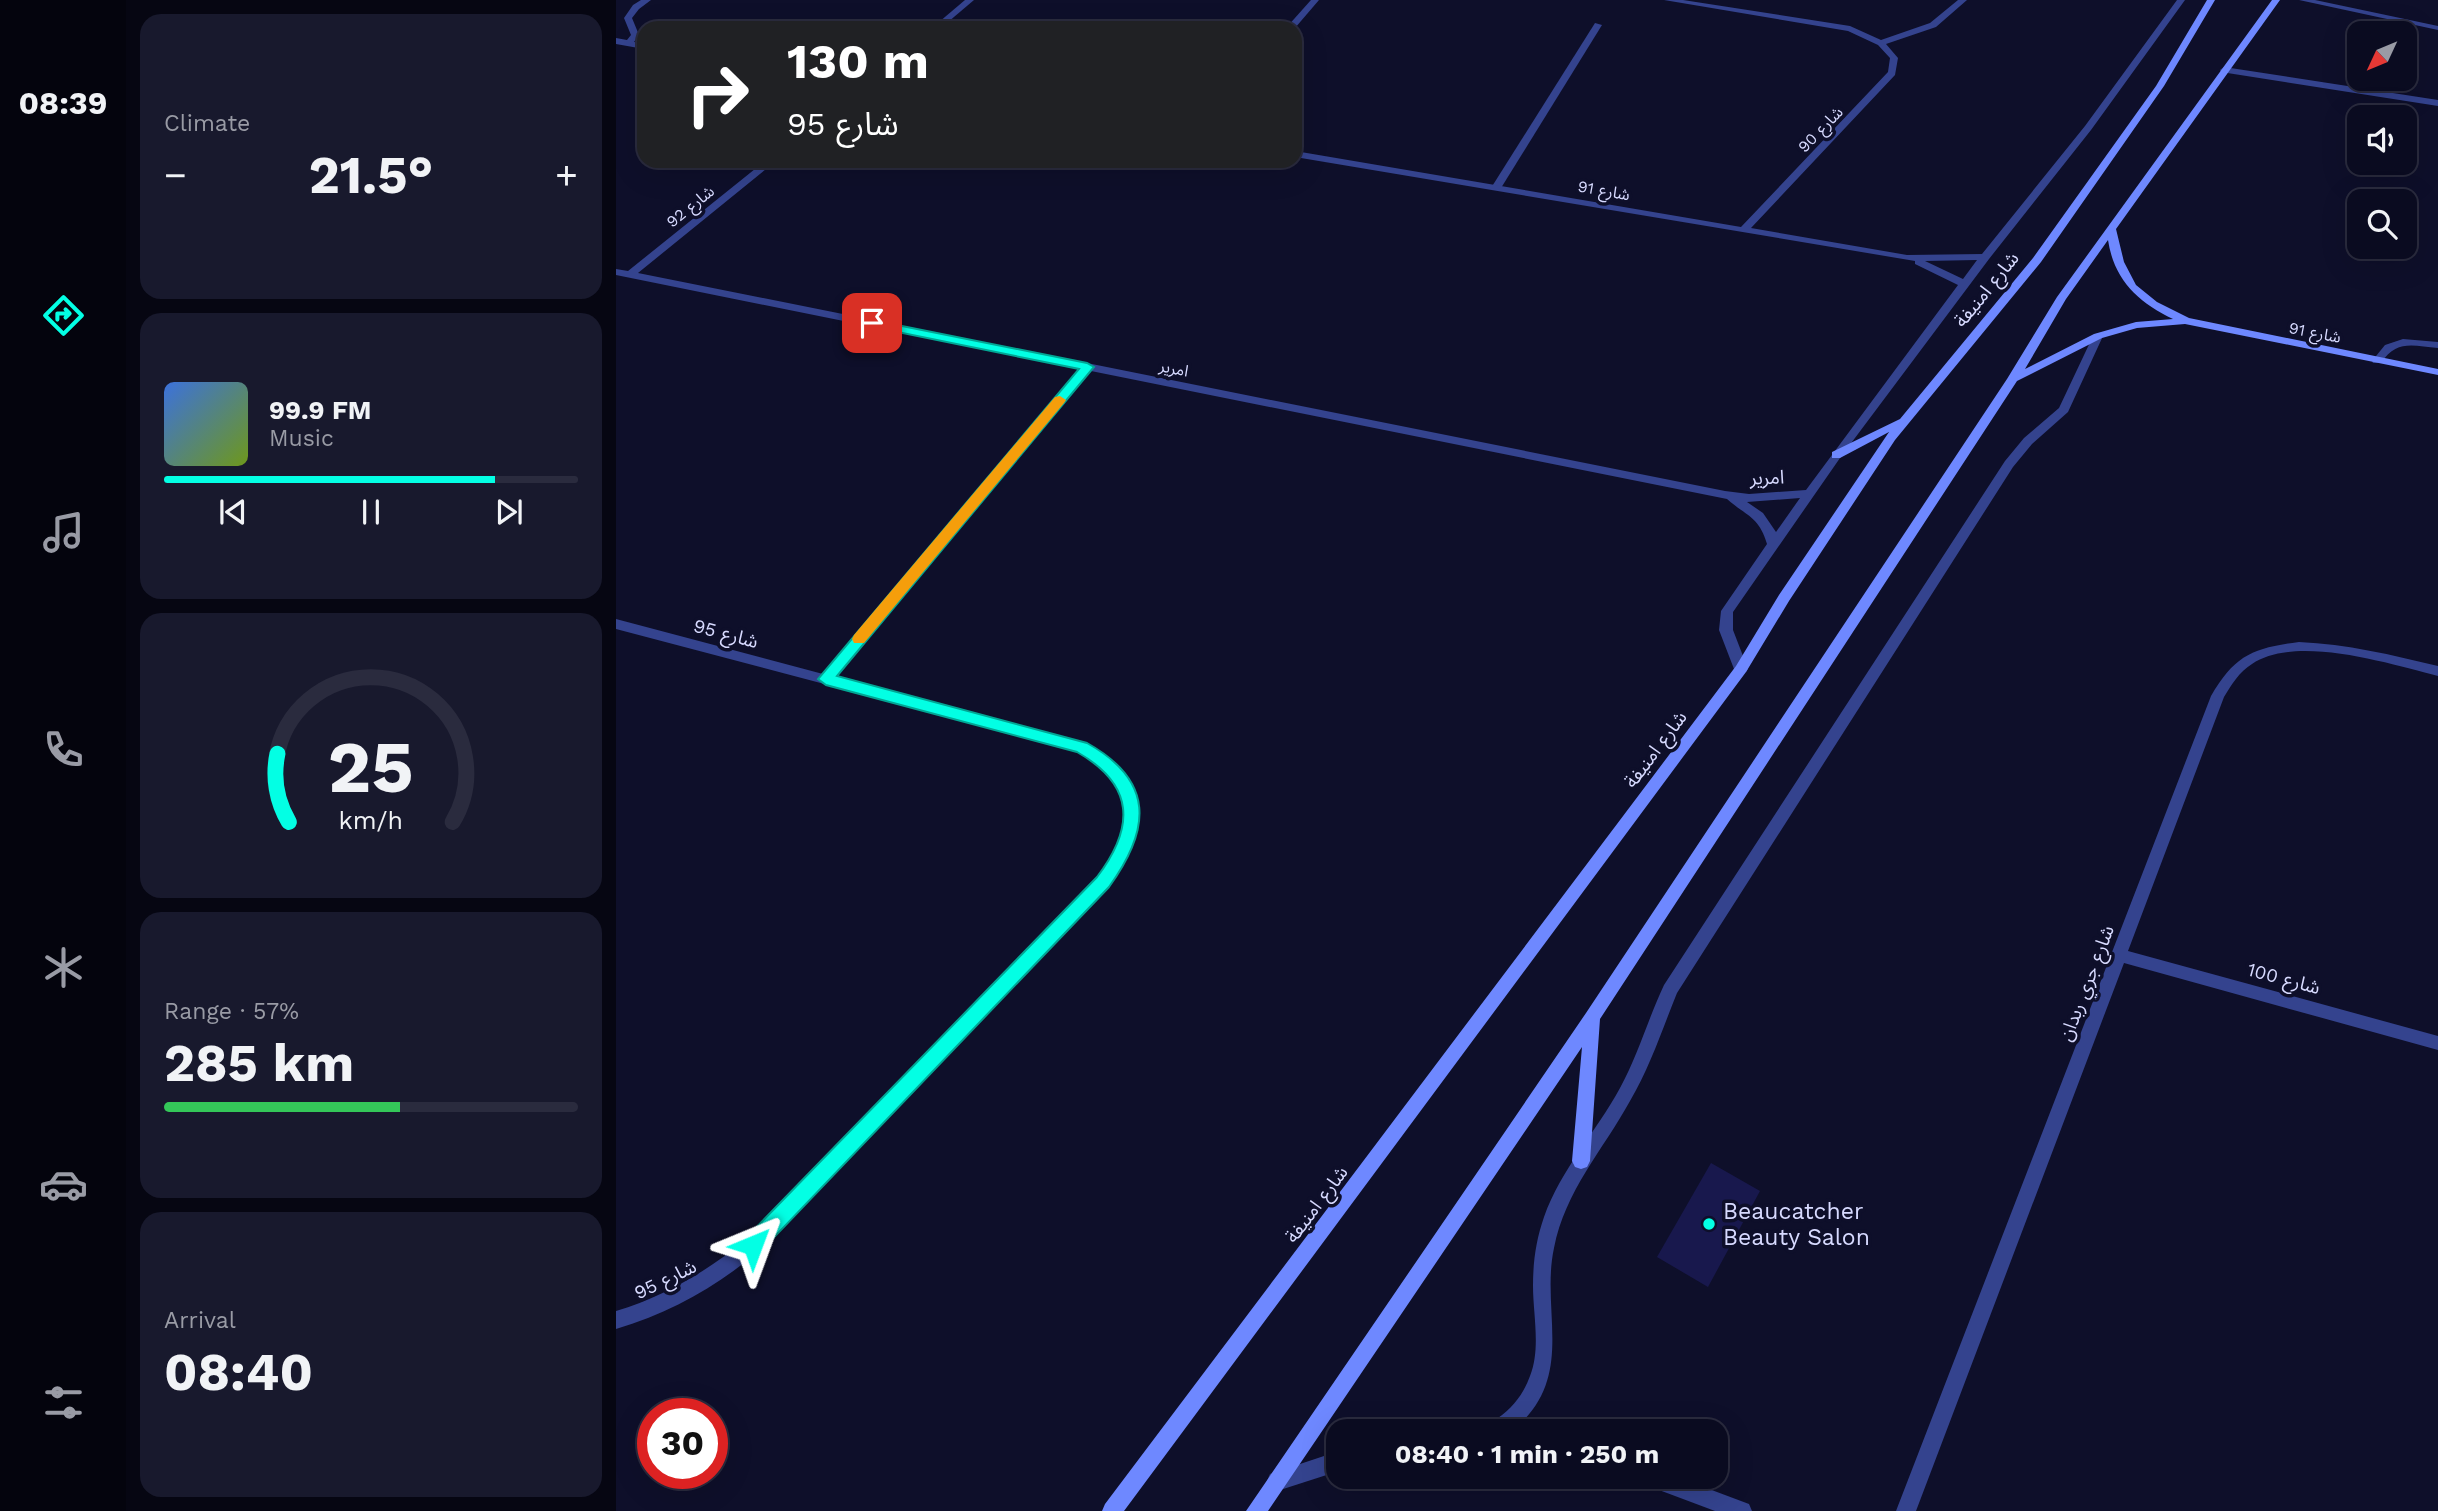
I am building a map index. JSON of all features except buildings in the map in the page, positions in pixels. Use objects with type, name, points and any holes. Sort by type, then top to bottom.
[{"type":"street","points":[[629,43],[635,35],[628,18],[636,7],[647,0]]},
{"type":"street","points":[[944,21],[970,0]]},
{"type":"street","points":[[1296,21],[1315,0]]},
{"type":"street","points":[[1668,0],[1837,26],[1862,33],[1881,43],[1933,25],[1963,0]]},
{"type":"street","points":[[1741,669],[1726,630],[1727,611],[1836,455],[1964,284],[2088,128],[2181,0]]},
{"type":"street","name":"شارع امنيفة","points":[[1112,1511],[1741,669],[1798,576],[1891,437],[2037,260],[2160,86],[2211,0]]},
{"type":"street","points":[[1256,1511],[1592,1017],[2013,379],[2061,299],[2276,0]]},
{"type":"street","points":[[2303,0],[2393,23],[2438,28]]},
{"type":"street","points":[[1496,188],[1598,25]]},
{"type":"street","points":[[616,41],[637,45]]},
{"type":"street","name":"شارع 90","points":[[1744,230],[1892,74],[1894,58],[1881,43]]},
{"type":"street","points":[[2224,70],[2347,88]]},
{"type":"street","points":[[2368,91],[2438,103]]},
{"type":"street","name":"شارع 91","points":[[1302,155],[1907,258],[1940,270],[1964,284]]},
{"type":"street","name":"شارع 92","points":[[630,275],[762,168]]},
{"type":"street","name":"شارع 91","points":[[2111,228],[2115,259],[2132,288],[2153,306],[2186,321],[2438,372]]},
{"type":"street","name":"شارع 91","points":[[1907,258],[1985,257]]},
{"type":"street","name":"امرير","points":[[616,272],[1725,495],[1749,498],[1811,493]]},
{"type":"street","name":"شارع 91","points":[[2013,379],[2098,336],[2136,325],[2186,321]]},
{"type":"street","points":[[1509,1419],[1529,1401],[1541,1373],[1544,1250],[1553,1217],[1581,1161],[1624,1097],[1682,968],[2010,464],[2028,441],[2064,410],[2098,336]]},
{"type":"street","points":[[2377,361],[2383,348],[2392,344],[2438,345]]},
{"type":"street","points":[[826,679],[1087,367]]},
{"type":"street","points":[[1836,455],[1907,418]]},
{"type":"street","name":"امرير","points":[[1725,495],[1761,517],[1770,529],[1773,543]]},
{"type":"street","name":"شارع 95","points":[[616,624],[1082,747],[1110,766],[1128,793],[1132,814],[1130,837],[1119,860],[1103,882],[753,1245],[721,1272],[684,1295],[645,1312],[616,1320]]},
{"type":"street","name":"شارع جري ربدان","points":[[1906,1511],[2218,696],[2230,676],[2248,660],[2274,651],[2304,646],[2341,649],[2438,671]]},
{"type":"street","name":"شارع 100","points":[[2120,955],[2438,1043]]},
{"type":"street","points":[[1581,1161],[1592,1017]]},
{"type":"street","points":[[1277,1481],[1326,1465]]},
{"type":"street","points":[[1682,1489],[1742,1511]]},
{"type":"slow traffic","points":[[859,639],[1060,400]]},
{"type":"place","name":"Beaucatcher Beauty Salon","points":[[1709,1224]]},
{"type":"route","points":[[753,1245],[1103,882],[1119,860],[1130,837],[1132,814],[1128,793],[1118,774],[1102,759],[1082,747],[826,679],[1087,367],[872,323]]}]
